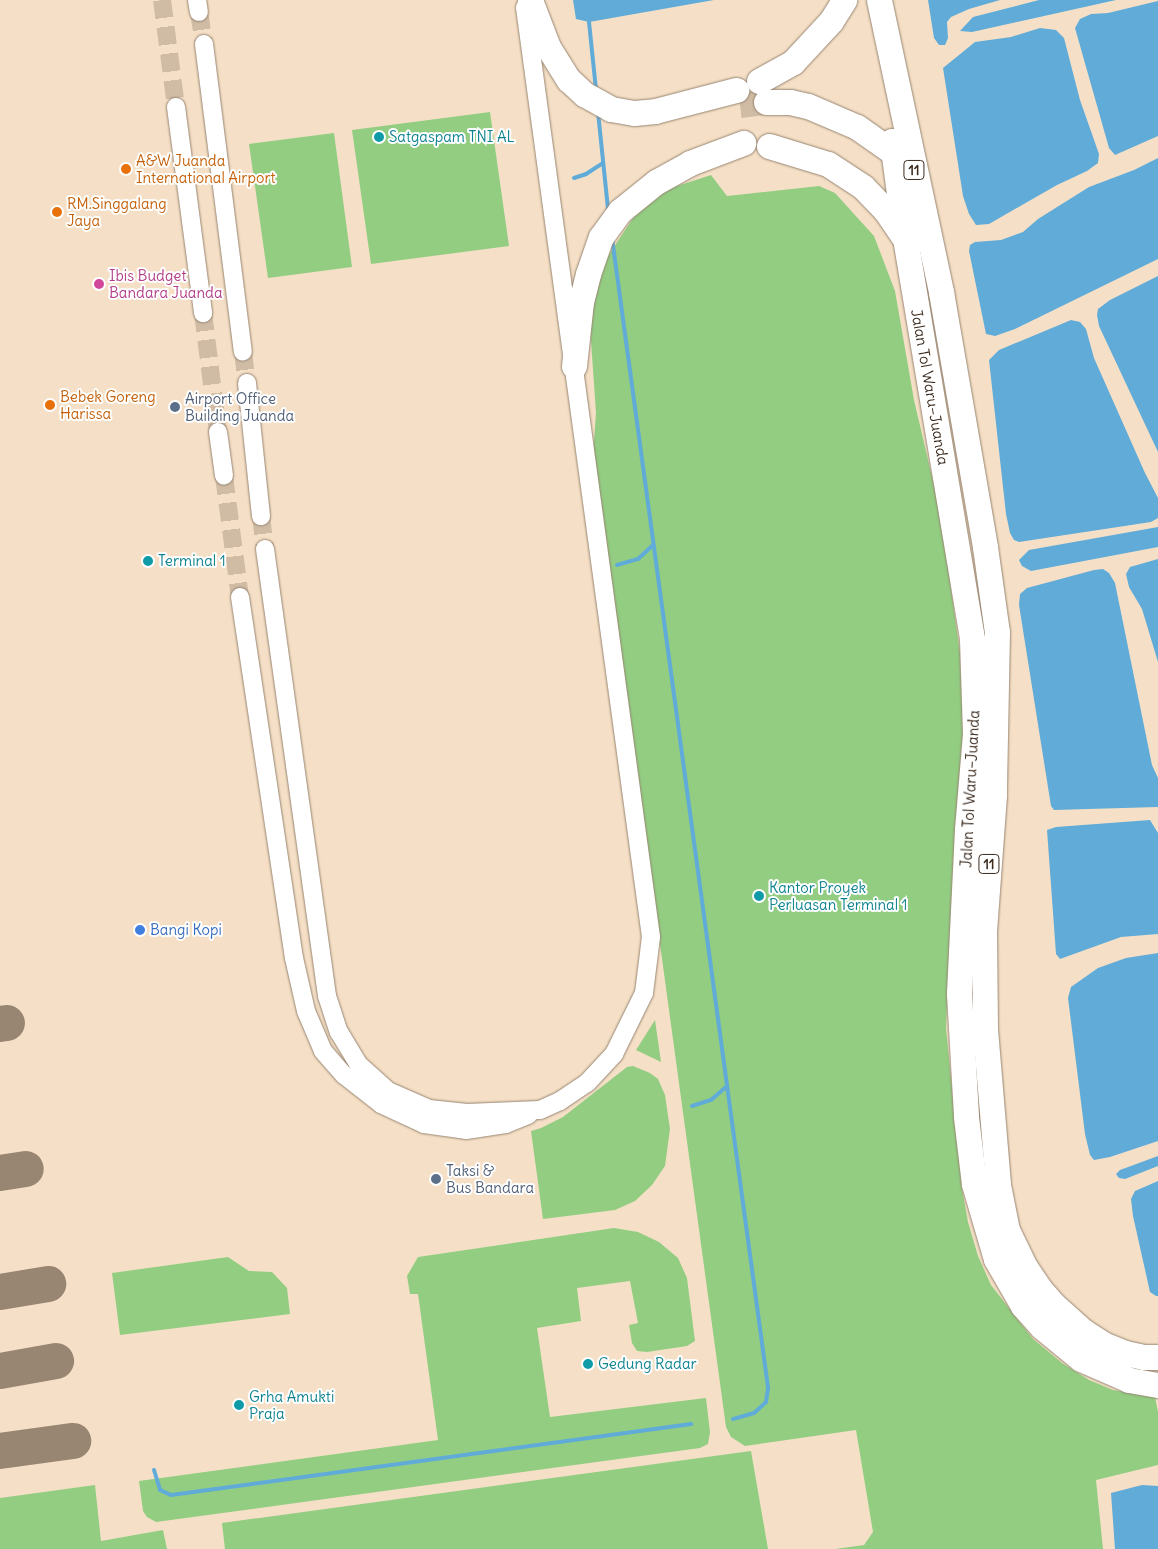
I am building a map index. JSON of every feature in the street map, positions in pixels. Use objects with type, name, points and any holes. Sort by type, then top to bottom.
[{"type":"highway","points":[[530,0],[552,53],[568,80],[584,94],[611,109],[634,113],[738,98]]},
{"type":"highway","points":[[844,0],[831,21],[763,91],[790,102],[808,106],[857,128],[894,153],[915,178]]},
{"type":"highway","name":"Jalan Tol Waru–Juanda","points":[[879,0],[887,47],[943,302],[996,632],[994,795],[984,941],[985,1028],[998,1185],[1008,1230],[1026,1267],[1039,1288],[1054,1305],[1083,1331],[1103,1344],[1125,1353],[1144,1357],[1158,1357]]},
{"type":"highway","name":"Jalan Tol Waru–Juanda","points":[[887,47],[885,97],[905,238],[972,639],[975,734],[967,829],[959,994],[966,1117],[974,1184],[996,1259],[1024,1306],[1042,1327],[1081,1359],[1129,1380],[1157,1385]]},
{"type":"highway","points":[[574,366],[581,302],[588,274],[601,237],[620,211],[656,182],[719,151],[743,143]]},
{"type":"highway","points":[[769,146],[828,164],[863,187],[886,211],[905,238]]},
{"type":"street","points":[[240,597],[294,958],[306,1011],[323,1051],[344,1075],[381,1104],[424,1124],[466,1130],[506,1124],[560,1101],[587,1083],[614,1054],[644,993],[651,938],[524,0]]},
{"type":"street","points":[[204,44],[243,352]]},
{"type":"street","points":[[176,107],[203,313]]},
{"type":"street","points":[[247,383],[261,516]]},
{"type":"street","points":[[218,432],[224,476]]},
{"type":"street","points":[[265,549],[327,996],[339,1032],[358,1064],[388,1091],[428,1109],[467,1113],[540,1110]]},
{"type":"street","points":[[294,958],[313,904]]},
{"type":"green space","points":[[490,112],[509,246],[371,264],[352,130]]},
{"type":"green space","points":[[334,133],[352,267],[268,278],[249,144]]},
{"type":"green space","points":[[711,175],[727,196],[819,186],[835,193],[874,236],[895,291],[914,400],[940,511],[960,653],[963,732],[955,829],[946,1028],[962,1189],[968,1222],[978,1256],[991,1285],[1033,1339],[1062,1363],[1089,1380],[1113,1390],[1155,1397],[1158,1412],[1158,1465],[1096,1480],[1103,1549],[835,1549],[864,1545],[873,1532],[856,1430],[745,1446],[731,1437],[726,1427],[593,454],[596,413],[590,326],[595,287],[606,259],[635,215],[668,189]]},
{"type":"green space","points":[[655,1020],[661,1062],[636,1050]]},
{"type":"green space","points":[[633,1066],[650,1073],[658,1079],[665,1095],[670,1129],[665,1166],[652,1185],[635,1201],[615,1210],[543,1219],[531,1131],[563,1117],[627,1067]]},
{"type":"green space","points":[[614,1228],[638,1232],[659,1242],[678,1258],[687,1278],[695,1341],[687,1346],[647,1352],[637,1351],[632,1343],[629,1325],[638,1323],[630,1281],[577,1288],[581,1321],[537,1328],[550,1417],[706,1398],[710,1432],[708,1444],[700,1448],[156,1522],[147,1517],[143,1511],[139,1481],[438,1440],[418,1294],[410,1294],[407,1276],[418,1257]]},
{"type":"green space","points":[[228,1257],[249,1271],[272,1272],[287,1288],[290,1314],[120,1335],[112,1273]]},
{"type":"green space","points":[[751,1451],[768,1549],[225,1549],[222,1523]]},
{"type":"green space","points":[[95,1485],[101,1541],[163,1530],[167,1549],[0,1549],[0,1498]]},
{"type":"water","points":[[573,0],[714,0],[589,22],[576,19]]},
{"type":"water","points":[[928,0],[1000,0],[969,9],[951,17],[947,22],[948,38],[945,45],[939,45],[934,38]]},
{"type":"water","points":[[1039,0],[1116,0],[972,32],[960,31],[973,17]]},
{"type":"water","points":[[1158,1],[1158,136],[1115,155],[1109,148],[1075,28],[1080,19],[1091,14],[1108,13]]},
{"type":"water","points":[[1040,28],[1056,30],[1064,38],[1080,100],[1099,154],[1098,163],[1087,171],[1057,185],[989,224],[976,225],[969,214],[963,196],[943,68],[975,42],[1011,37]]},
{"type":"water","points":[[1158,158],[1158,259],[1015,329],[995,336],[986,334],[969,251],[970,245],[975,242],[1001,240],[1023,232],[1038,219],[1089,187],[1134,170]]},
{"type":"water","points":[[1158,276],[1158,452],[1099,326],[1097,315],[1098,309],[1110,300]]},
{"type":"water","points":[[1071,320],[1080,322],[1086,329],[1094,358],[1158,498],[1158,518],[1151,522],[1019,542],[1014,540],[1010,533],[1006,514],[989,360],[999,350]]},
{"type":"water","points":[[1158,527],[1158,547],[1031,571],[1022,566],[1019,560],[1029,550]]},
{"type":"water","points":[[1158,559],[1158,662],[1142,609],[1129,587],[1126,574],[1130,567]]},
{"type":"water","points":[[1103,569],[1109,573],[1115,583],[1152,765],[1158,778],[1158,807],[1054,810],[1051,806],[1019,605],[1020,594],[1027,588]]},
{"type":"water","points":[[1150,820],[1158,833],[1158,934],[1121,937],[1060,959],[1056,954],[1047,830],[1056,827]]},
{"type":"water","points":[[1158,953],[1158,1141],[1110,1157],[1094,1160],[1090,1155],[1085,1134],[1068,998],[1071,987],[1098,968],[1126,958]]},
{"type":"water","points":[[1158,1156],[1158,1166],[1125,1179],[1119,1178],[1116,1174],[1120,1170]]},
{"type":"water","points":[[1158,1181],[1158,1296],[1156,1296],[1150,1292],[1131,1199],[1135,1191]]},
{"type":"water","points":[[1142,1485],[1158,1486],[1158,1549],[1115,1549],[1111,1493]]},
{"type":"waterway","points":[[589,22],[596,90]]},
{"type":"waterway","points":[[598,112],[608,209]]},
{"type":"waterway","points":[[574,178],[586,174],[603,163]]},
{"type":"waterway","points":[[612,238],[768,1388],[766,1402],[754,1413],[733,1419]]},
{"type":"waterway","points":[[617,565],[638,559],[653,545]]},
{"type":"waterway","points":[[692,1106],[711,1100],[727,1086]]},
{"type":"waterway","points":[[154,1470],[160,1490],[171,1495],[691,1424]]},
{"type":"taxiway","points":[[0,1024],[7,1023]]},
{"type":"taxiway","points":[[0,1173],[26,1169]]},
{"type":"taxiway","points":[[0,1292],[48,1284]]},
{"type":"taxiway","points":[[0,1371],[56,1361]]},
{"type":"taxiway","points":[[0,1451],[73,1441]]},
{"type":"tunnel","points":[[162,0],[176,107]]},
{"type":"tunnel","points":[[199,12],[204,44]]},
{"type":"tunnel","points":[[740,105],[766,102]]},
{"type":"tunnel","points":[[203,313],[218,432]]},
{"type":"tunnel","points":[[243,352],[247,383]]},
{"type":"tunnel","points":[[224,476],[240,597]]},
{"type":"tunnel","points":[[261,516],[265,549]]},
{"type":"place","name":"Satgaspam TNI AL","points":[[379,137]]},
{"type":"place","name":"A&W Juanda International Airport","points":[[126,169]]},
{"type":"place","name":"RM.Singgalang Jaya","points":[[57,212]]},
{"type":"place","name":"Ibis Budget Bandara Juanda","points":[[99,284]]},
{"type":"place","name":"Bebek Goreng Harissa","points":[[50,405]]},
{"type":"place","name":"Airport Office Building Juanda","points":[[175,407]]},
{"type":"place","name":"Terminal 1","points":[[148,561]]},
{"type":"place","name":"Kantor Proyek Perluasan Terminal 1","points":[[759,896]]},
{"type":"place","name":"Bangi Kopi","points":[[140,930]]},
{"type":"place","name":"Taksi & Bus Bandara","points":[[436,1179]]},
{"type":"place","name":"Gedung Radar","points":[[588,1364]]},
{"type":"place","name":"Grha Amukti Praja","points":[[239,1405]]}]
